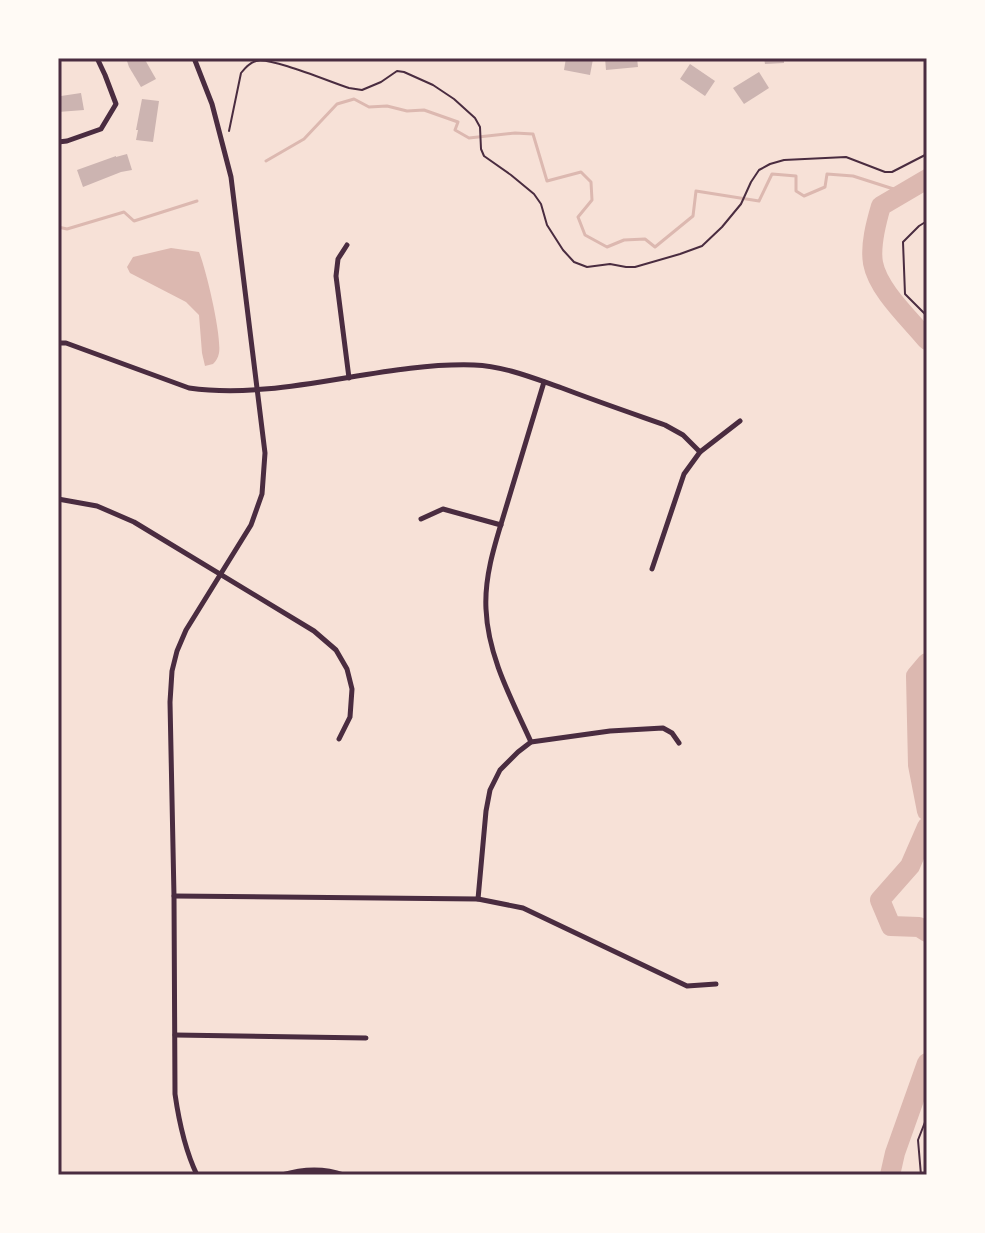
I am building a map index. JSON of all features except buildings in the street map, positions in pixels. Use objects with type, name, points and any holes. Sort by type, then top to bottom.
[{"type":"street","points":[[58,142],[101,129],[116,104],[97,58]]},
{"type":"street","points":[[194,58],[212,104],[231,177],[265,453],[262,494],[251,525],[186,630],[172,671],[175,1094],[179,1124],[197,1175]]},
{"type":"street","points":[[347,245],[338,259],[336,276],[349,378]]},
{"type":"street","points":[[58,343],[66,343],[189,388],[210,391],[259,389],[444,365],[478,365],[544,382],[665,425],[683,435],[700,452]]},
{"type":"street","points":[[531,742],[502,679],[490,639],[486,609],[487,579],[544,382]]},
{"type":"street","points":[[652,569],[684,474],[700,452],[740,421]]},
{"type":"street","points":[[58,499],[97,506],[134,522],[314,631],[336,650],[347,669],[352,689],[350,717],[339,739]]},
{"type":"street","points":[[421,519],[443,509],[501,525]]},
{"type":"street","points":[[478,899],[490,790],[500,770],[518,752],[531,742],[610,731],[663,728],[672,733],[679,743]]},
{"type":"street","points":[[174,896],[478,899],[523,908],[687,986],[716,984]]},
{"type":"street","points":[[175,1035],[366,1038]]},
{"type":"street","points":[[282,1175],[301,1169],[344,1175]]},
{"type":"path","points":[[224,150],[241,73],[254,62],[273,62],[362,90],[397,71],[404,72],[433,85],[475,118],[484,156],[534,194],[541,204],[547,225],[563,250],[574,262],[587,267],[610,264],[635,267],[702,246],[741,204],[759,170],[770,164],[784,160],[846,157],[892,172],[927,154]]},
{"type":"path","points":[[927,221],[903,242],[905,294],[927,316]]},
{"type":"path","points":[[921,1175],[918,1140],[927,1117]]},
{"type":"shaded area","points":[[171,248],[199,252],[218,332],[219,353],[213,364],[205,366],[199,315],[186,302],[130,273],[127,267],[133,257]]},
{"type":"waterway","points":[[266,161],[304,139],[337,104],[354,99],[369,107],[424,110],[458,122],[455,130],[469,138],[533,134],[547,181],[581,172],[591,182],[592,200],[578,217],[585,235],[607,247],[624,240],[645,239],[655,247],[693,216],[696,191],[759,201],[772,174],[796,176],[796,191],[804,196],[825,187],[827,174],[853,176],[903,192]]},
{"type":"waterway","points":[[927,179],[881,206],[872,256],[881,283],[927,340]]},
{"type":"waterway","points":[[58,227],[67,229],[124,212],[134,221],[197,201]]},
{"type":"waterway","points":[[927,663],[916,676],[918,765],[927,811]]},
{"type":"waterway","points":[[927,827],[910,866],[880,900],[891,926],[919,927],[927,932]]},
{"type":"waterway","points":[[890,1175],[927,1063]]}]
